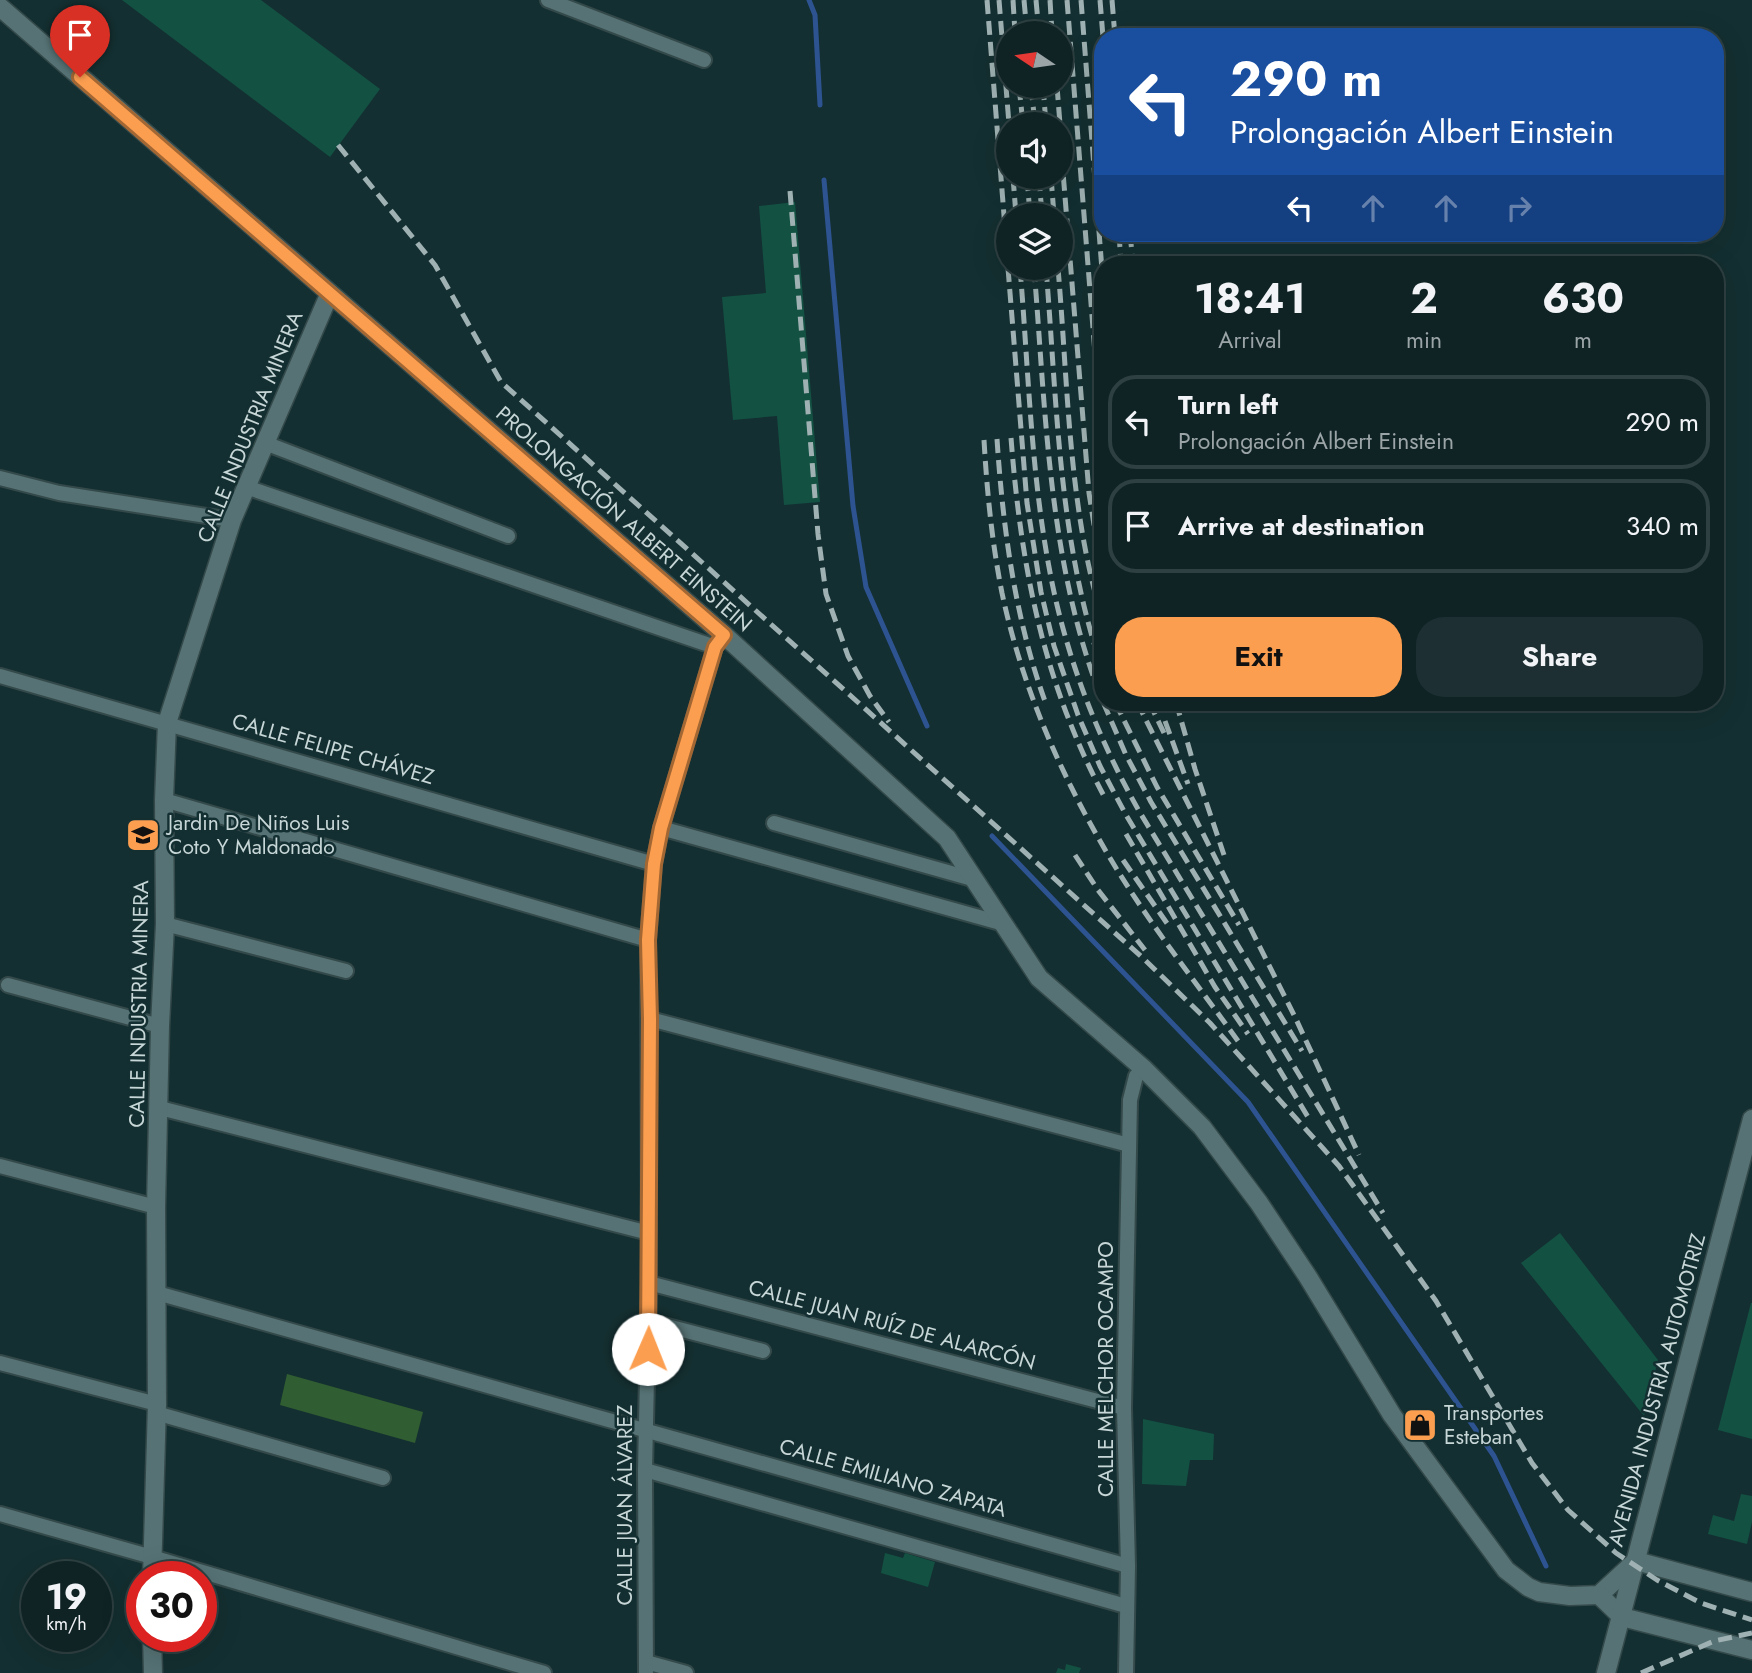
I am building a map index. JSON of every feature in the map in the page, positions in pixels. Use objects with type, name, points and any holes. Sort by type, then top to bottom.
[{"type":"main road","name":"PROLONGACIÓN ALBERT EINSTEIN","points":[[0,7],[947,838],[1039,978],[1144,1069],[1202,1127],[1259,1203],[1308,1277],[1392,1415],[1506,1570],[1539,1592],[1570,1596],[1599,1595]]},
{"type":"main road","name":"CALLE INDUSTRIA MINERA","points":[[152,1561],[156,1409],[156,1207],[165,924],[164,800],[167,723],[232,520],[329,295]]},
{"type":"main road","name":"AVENIDA INDUSTRIA AUTOMOTRIZ","points":[[1606,1673],[1752,1119]]},
{"type":"main road","points":[[1752,1592],[1636,1561],[1599,1595],[1622,1616],[1752,1650]]},
{"type":"main road","points":[[153,1652],[155,1672]]},
{"type":"street","points":[[548,0],[704,60]]},
{"type":"street","points":[[265,443],[508,536]]},
{"type":"street","points":[[0,478],[59,493],[232,520]]},
{"type":"street","points":[[246,487],[720,641]]},
{"type":"street","name":"CALLE JUAN ÁLVAREZ","points":[[646,1668],[645,1470],[650,1019],[648,940],[654,864],[661,828],[720,641]]},
{"type":"street","name":"CALLE FELIPE CHÁVEZ","points":[[0,676],[654,864]]},
{"type":"street","points":[[164,800],[648,940]]},
{"type":"street","points":[[774,823],[976,880]]},
{"type":"street","points":[[661,828],[1004,924]]},
{"type":"street","points":[[165,924],[346,971]]},
{"type":"street","points":[[8,985],[160,1026]]},
{"type":"street","points":[[650,1019],[1129,1145]]},
{"type":"street","name":"CALLE MELCHOR OCAMPO","points":[[1126,1673],[1128,1566],[1124,1408],[1129,1145],[1132,1090],[1136,1076],[1144,1069]]},
{"type":"street","points":[[160,1108],[649,1233]]},
{"type":"street","points":[[0,1166],[156,1207]]},
{"type":"street","name":"CALLE JUAN RUÍZ DE ALARCÓN","points":[[649,1283],[1124,1408]]},
{"type":"street","name":"CALLE EMILIANO ZAPATA","points":[[157,1293],[1128,1566]]},
{"type":"street","points":[[648,1321],[763,1351]]},
{"type":"street","points":[[0,1363],[383,1478]]},
{"type":"street","points":[[645,1470],[1126,1606]]},
{"type":"street","points":[[0,1514],[152,1556],[544,1673]]},
{"type":"street","points":[[646,1668],[686,1673]]},
{"type":"green space","points":[[287,1374],[423,1412],[415,1443],[280,1405]]},
{"type":"building","points":[[122,0],[261,0],[380,89],[330,157]]},
{"type":"building","points":[[795,202],[820,502],[784,505],[777,416],[733,420],[722,297],[766,293],[759,206]]},
{"type":"building","points":[[1560,1233],[1658,1360],[1644,1416],[1521,1263]]},
{"type":"building","points":[[1752,1303],[1752,1439],[1718,1430]]},
{"type":"building","points":[[1143,1419],[1214,1434],[1213,1460],[1190,1460],[1186,1486],[1142,1484]]},
{"type":"building","points":[[1741,1494],[1752,1496],[1752,1522],[1747,1544],[1708,1534],[1713,1515],[1734,1521]]},
{"type":"building","points":[[885,1553],[903,1558],[905,1553],[935,1562],[928,1587],[881,1573]]},
{"type":"building","points":[[1066,1664],[1081,1668],[1079,1673],[1056,1673],[1058,1668],[1065,1670]]},
{"type":"waterway","points":[[809,0],[815,15],[820,105]]},
{"type":"waterway","points":[[824,180],[853,506],[866,587],[927,726]]},
{"type":"waterway","points":[[992,836],[1248,1102],[1494,1456],[1546,1566]]},
{"type":"railway","points":[[987,0],[1003,203]]},
{"type":"railway","points":[[999,0],[1008,112]]},
{"type":"railway","points":[[1013,0],[1014,21]]},
{"type":"railway","points":[[1024,0],[1026,21]]},
{"type":"railway","points":[[1036,0],[1038,21]]},
{"type":"railway","points":[[1050,0],[1051,21]]},
{"type":"railway","points":[[1067,0],[1094,341]]},
{"type":"railway","points":[[1081,0],[1094,167]]},
{"type":"railway","points":[[1100,0],[1102,28]]},
{"type":"railway","points":[[1112,0],[1114,28]]},
{"type":"railway","points":[[1020,98],[1022,112]]},
{"type":"railway","points":[[1032,98],[1034,112]]},
{"type":"railway","points":[[1044,98],[1045,112]]},
{"type":"railway","points":[[1058,98],[1059,112]]},
{"type":"railway","points":[[338,145],[435,265],[501,382],[1144,959],[1210,1023],[1339,1166],[1436,1301],[1532,1463],[1568,1510],[1616,1553],[1657,1580],[1701,1603],[1752,1620]]},
{"type":"railway","points":[[1014,189],[1015,203]]},
{"type":"railway","points":[[1028,189],[1029,203]]},
{"type":"railway","points":[[1040,189],[1041,203]]},
{"type":"railway","points":[[1052,189],[1053,203]]},
{"type":"railway","points":[[1064,189],[1089,493],[1094,525]]},
{"type":"railway","points":[[790,191],[818,534],[826,594],[848,656],[870,696],[889,722]]},
{"type":"railway","points":[[1100,242],[1101,256]]},
{"type":"railway","points":[[1120,242],[1120,256]]},
{"type":"railway","points":[[1131,242],[1132,256]]},
{"type":"railway","points":[[1009,280],[1027,503],[1041,592],[1054,646],[1078,715],[1100,766],[1126,815],[1311,1122]]},
{"type":"railway","points":[[1021,280],[1032,430],[1046,552],[1061,621],[1088,704],[1099,732],[1139,811],[1383,1213]]},
{"type":"railway","points":[[1035,280],[1052,487],[1060,541],[1070,595],[1094,677]]},
{"type":"railway","points":[[1047,280],[1057,419],[1068,520],[1076,570],[1094,642]]},
{"type":"railway","points":[[1059,280],[1076,488],[1094,586]]},
{"type":"railway","points":[[1011,438],[1021,532],[1038,623],[1066,711],[1105,798]]},
{"type":"railway","points":[[997,439],[1003,506],[1018,607],[1046,704]]},
{"type":"railway","points":[[984,440],[990,517],[1002,593],[1020,663],[1045,730],[1075,795],[1125,882],[1238,1041]]},
{"type":"railway","points":[[1107,711],[1151,802],[1302,1051]]},
{"type":"railway","points":[[1119,711],[1157,787],[1239,925]]},
{"type":"railway","points":[[1142,711],[1295,1017],[1359,1155]]},
{"type":"railway","points":[[1153,711],[1164,733]]},
{"type":"railway","points":[[1179,711],[1224,855]]},
{"type":"railway","points":[[1165,721],[1188,784]]},
{"type":"railway","points":[[1126,834],[1215,987],[1248,1034]]},
{"type":"railway","points":[[1075,855],[1098,890],[1145,950]]},
{"type":"railway","points":[[1123,860],[1171,929]]},
{"type":"railway","points":[[1641,1673],[1714,1641],[1752,1633]]},
{"type":"place","name":"Jardin De Niños Luis Coto Y Maldonado","points":[[143,835]]},
{"type":"place","name":"Transportes Esteban","points":[[1420,1425]]},
{"type":"route","points":[[80,77],[724,635],[715,647],[661,828],[654,864],[648,940],[648,1349]]}]
